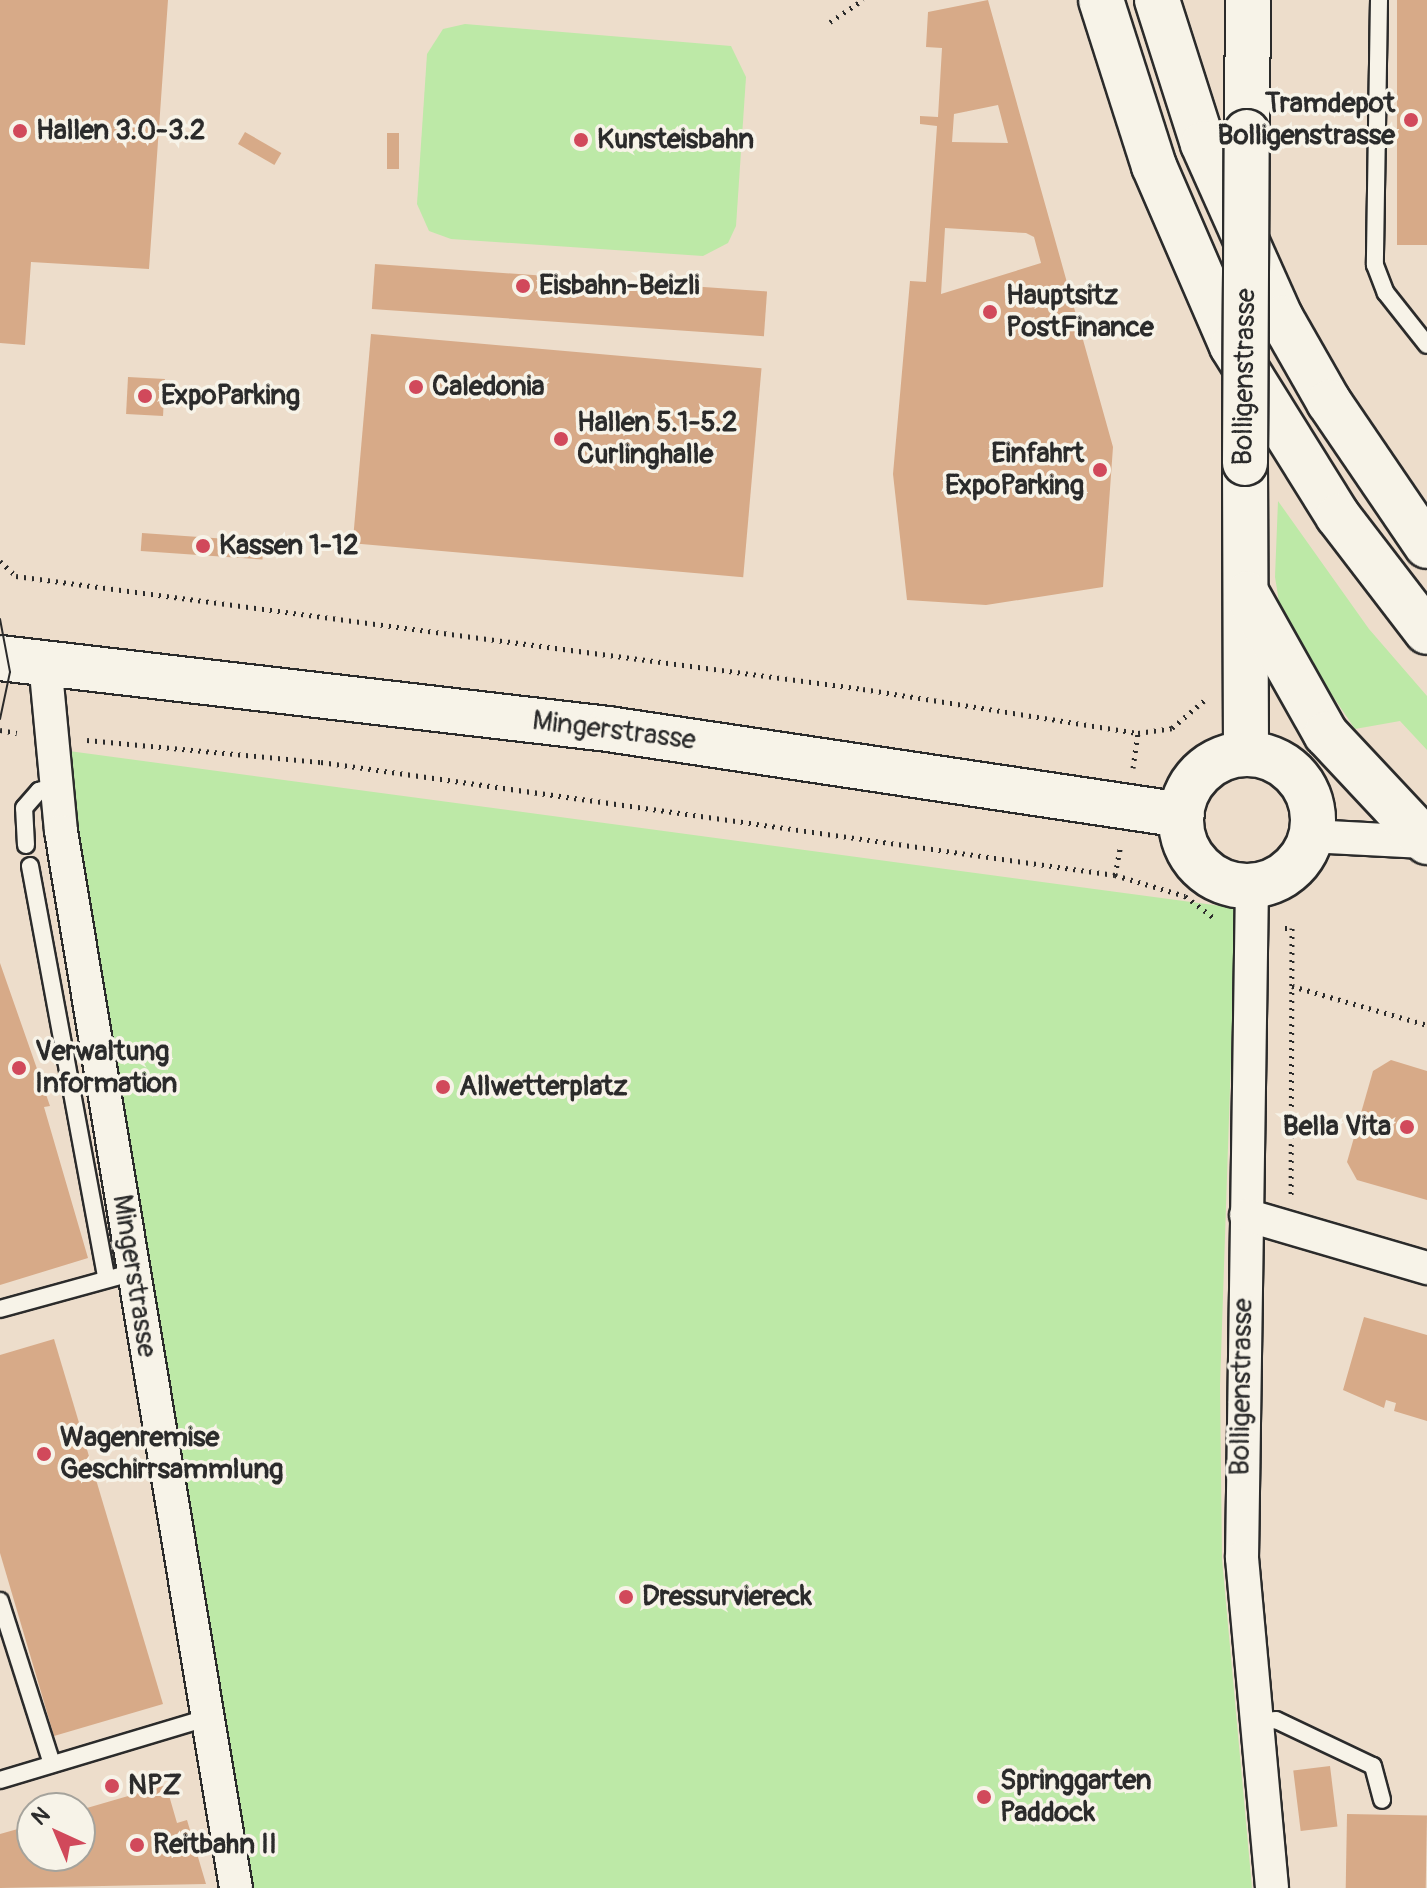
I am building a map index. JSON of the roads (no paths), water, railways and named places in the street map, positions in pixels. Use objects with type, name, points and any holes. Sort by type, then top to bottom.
[{"type":"main road","points":[[1101,0],[1154,166],[1232,346],[1338,516],[1427,632]]},
{"type":"main road","points":[[1157,0],[1203,144],[1281,318],[1336,414],[1427,546]]},
{"type":"main road","name":"Bolligenstrasse","points":[[1246,754],[1248,0]]},
{"type":"main road","points":[[1247,594],[1326,734],[1427,842]]},
{"type":"main road","name":"Mingerstrasse","points":[[14,658],[623,731],[1182,815]]},
{"type":"main road","points":[[1246,754],[1275,760],[1298,777],[1311,804],[1311,836],[1285,874],[1252,885],[1223,881],[1198,864],[1184,838],[1182,815],[1190,788],[1206,768],[1246,754]]},
{"type":"street","name":"Mingerstrasse","points":[[14,658],[49,737],[120,1275],[207,1718],[236,1888]]},
{"type":"street","points":[[1311,836],[1427,842]]},
{"type":"street","name":"Bolligenstrasse","points":[[1252,885],[1242,1558],[1253,1721],[1272,1888]]},
{"type":"street","points":[[1246,1215],[1426,1264]]},
{"type":"lane","points":[[1379,0],[1375,265],[1386,293],[1427,345]]},
{"type":"lane","points":[[26,845],[24,808],[39,791],[55,786]]},
{"type":"lane","points":[[0,1309],[120,1275],[30,866]]},
{"type":"lane","points":[[0,1601],[52,1764]]},
{"type":"lane","points":[[0,1780],[207,1718]]},
{"type":"lane","points":[[1253,1721],[1276,1720],[1373,1766],[1382,1800]]},
{"type":"tram line","points":[[0,619],[10,672],[0,719]]},
{"type":"place","name":"Tramdepot Bolligenstrasse","points":[[1411,120]]},
{"type":"place","name":"Hallen 3.0-3.2","points":[[20,131]]},
{"type":"place","name":"Kunsteisbahn","points":[[581,140]]},
{"type":"place","name":"Eisbahn-Beizli","points":[[523,286]]},
{"type":"place","name":"Hauptsitz PostFinance","points":[[990,312]]},
{"type":"place","name":"Caledonia","points":[[416,387]]},
{"type":"place","name":"ExpoParking","points":[[145,396]]},
{"type":"place","name":"Hallen 5.1-5.2 Curlinghalle","points":[[561,439]]},
{"type":"place","name":"Einfahrt ExpoParking","points":[[1100,470]]},
{"type":"place","name":"Kassen 1-12","points":[[203,546]]},
{"type":"place","name":"Verwaltung Information","points":[[19,1068]]},
{"type":"place","name":"Allwetterplatz","points":[[443,1087]]},
{"type":"place","name":"Bella Vita","points":[[1407,1127]]},
{"type":"place","name":"Wagenremise Geschirrsammlung","points":[[44,1454]]},
{"type":"place","name":"Dressurviereck","points":[[626,1597]]},
{"type":"place","name":"NPZ","points":[[112,1786]]},
{"type":"place","name":"Springgarten Paddock","points":[[984,1797]]},
{"type":"place","name":"Reitbahn II","points":[[137,1845]]}]
